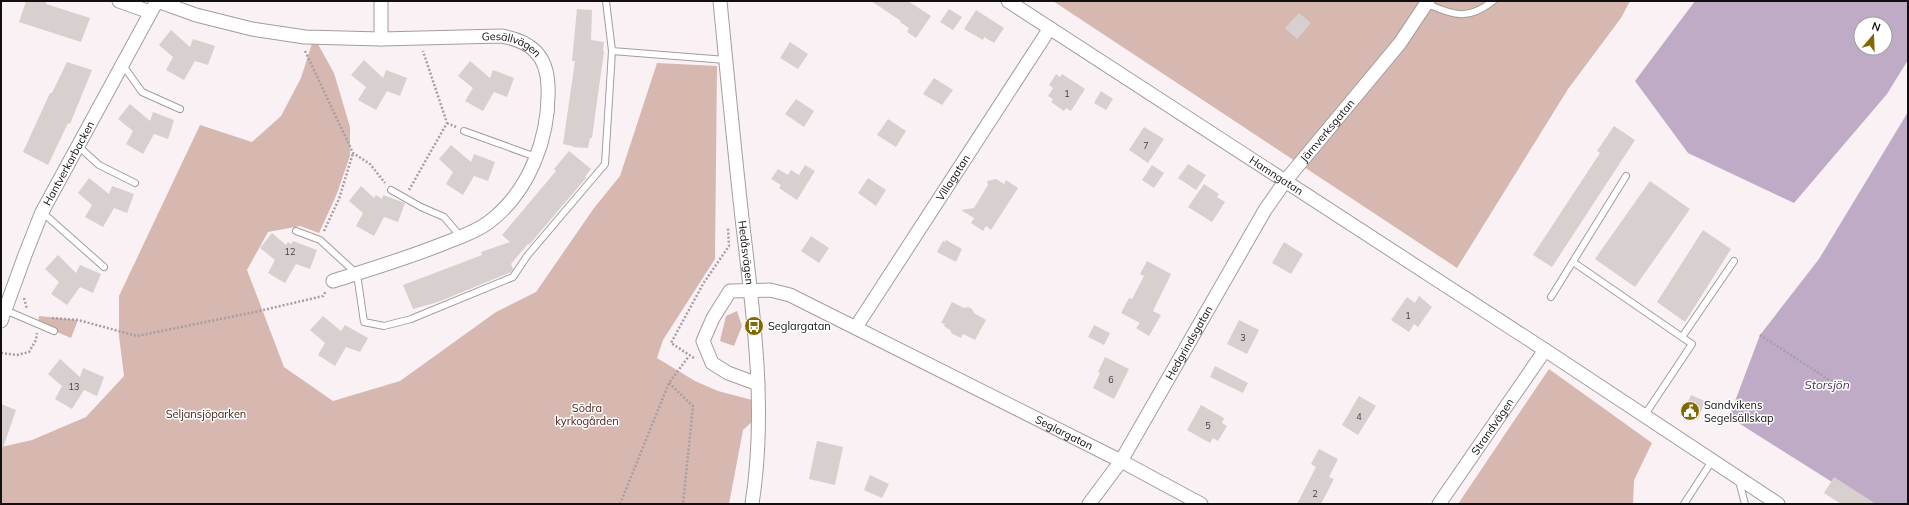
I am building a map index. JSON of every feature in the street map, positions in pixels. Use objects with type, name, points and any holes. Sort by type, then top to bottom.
[{"type":"street","points":[[119,1],[155,5]]},
{"type":"street","points":[[381,1],[381,39]]},
{"type":"street","name":"Hedåsvägen","points":[[720,1],[751,289],[758,384],[755,482],[752,504]]},
{"type":"street","name":"Hamngatan","points":[[1008,1],[1286,180],[1778,504]]},
{"type":"street","name":"Järnverksgatan","points":[[1286,180],[1400,43],[1428,2]]},
{"type":"street","name":"Gesällvägen","points":[[155,5],[252,29],[306,37],[425,39],[501,36],[523,42],[538,53],[545,67],[548,98],[545,128],[536,157],[523,184],[513,199],[488,222],[461,237],[409,258],[333,281]]},
{"type":"street","name":"Hantverkarbacken","points":[[5,310],[42,212],[155,5]]},
{"type":"street","name":"Villagatan","points":[[856,327],[1050,28]]},
{"type":"street","name":"Hedgrindsgatan","points":[[1090,504],[1121,461],[1265,210],[1286,180]]},
{"type":"street","name":"Seglargatan","points":[[758,384],[728,373],[712,363],[703,341],[713,318],[730,290],[770,290],[790,295],[1121,461],[1201,504]]},
{"type":"street","name":"Strandvägen","points":[[1440,504],[1545,350]]},
{"type":"lane","points":[[296,231],[320,240],[357,274],[364,322],[384,326],[411,319],[513,277],[526,256],[605,164],[612,51],[606,1]]},
{"type":"lane","points":[[1428,2],[1450,12],[1468,14],[1481,10],[1493,1]]},
{"type":"lane","points":[[612,51],[726,60]]},
{"type":"lane","points":[[122,64],[142,92],[180,110]]},
{"type":"lane","points":[[464,131],[536,157]]},
{"type":"lane","points":[[78,146],[98,166],[135,183]]},
{"type":"lane","points":[[1551,297],[1626,176]]},
{"type":"lane","points":[[390,190],[421,208],[444,217],[461,237]]},
{"type":"lane","points":[[42,212],[104,267]]},
{"type":"lane","points":[[1682,337],[1734,261]]},
{"type":"lane","points":[[1573,262],[1692,344],[1644,416]]},
{"type":"lane","points":[[5,310],[54,331]]},
{"type":"lane","points":[[1684,504],[1712,461]]},
{"type":"lane","points":[[1738,478],[1745,504]]},
{"type":"path","points":[[306,37],[304,50],[353,153],[370,164],[390,190]]},
{"type":"path","points":[[404,197],[447,123],[422,48],[425,39]]},
{"type":"path","points":[[320,240],[339,199],[353,153]]},
{"type":"path","points":[[696,359],[689,356],[671,343],[703,284],[729,246],[727,224]]},
{"type":"path","points":[[5,310],[27,309],[39,316],[78,320],[136,336],[255,312],[323,296],[333,281]]},
{"type":"path","points":[[24,296],[27,309]]},
{"type":"path","points":[[1,353],[17,355],[29,352],[36,340],[39,316]]},
{"type":"path","points":[[1760,335],[1837,385]]},
{"type":"path","points":[[620,504],[668,383],[689,356]]},
{"type":"path","points":[[668,383],[693,406],[683,504]]},
{"type":"green space","points":[[1053,1],[1630,1],[1621,18],[1568,89],[1457,268]]},
{"type":"green space","name":"Seljansjöparken","points":[[314,37],[334,73],[350,127],[350,156],[336,196],[319,233],[300,226],[268,232],[247,270],[284,367],[333,401],[400,381],[496,312],[536,292],[594,208],[620,176],[657,63],[717,66],[715,259],[663,340],[657,358],[695,381],[718,391],[756,401],[755,419],[743,430],[729,504],[1,504],[1,447],[32,440],[86,417],[124,376],[119,336],[119,296],[200,125],[252,142],[281,116],[301,78]]},
{"type":"green space","points":[[737,311],[742,326],[734,346],[720,341],[726,316]]},
{"type":"green space","points":[[39,316],[78,320],[71,338],[38,324]]},
{"type":"green space","points":[[1549,369],[1652,443],[1634,480],[1633,504],[1458,504]]},
{"type":"water","points":[[1695,1],[1908,1],[1908,60],[1887,94],[1794,203],[1688,153],[1635,81]]},
{"type":"water","name":"Storsjön","points":[[1908,112],[1908,504],[1867,504],[1729,417],[1760,335],[1819,259]]},
{"type":"building","points":[[26,1],[47,1],[46,4],[90,18],[81,42],[19,22]]},
{"type":"building","points":[[871,1],[908,1],[931,16],[916,38],[907,32],[909,28],[900,22],[901,21]]},
{"type":"building","points":[[577,9],[592,10],[591,40],[604,42],[604,52],[592,138],[590,138],[588,148],[572,147],[573,146],[563,144],[575,61],[572,61]]},
{"type":"building","points":[[949,9],[962,17],[953,30],[940,22]]},
{"type":"building","points":[[976,10],[1004,28],[994,43],[984,37],[983,40],[964,29]]},
{"type":"building","points":[[1299,13],[1311,23],[1297,39],[1285,28]]},
{"type":"building","points":[[171,30],[190,47],[193,39],[215,46],[208,65],[195,61],[184,80],[166,70],[173,57],[159,45]]},
{"type":"building","points":[[790,42],[808,54],[798,69],[780,58]]},
{"type":"building","points":[[364,60],[383,78],[386,70],[407,78],[400,96],[387,91],[376,110],[358,100],[366,87],[351,75]]},
{"type":"building","points":[[470,61],[490,78],[493,70],[514,78],[507,97],[494,92],[483,111],[465,101],[473,88],[458,76]]},
{"type":"building","points":[[67,62],[92,70],[70,124],[68,123],[48,165],[23,152],[50,93],[52,93]]},
{"type":"building","points":[[1056,74],[1060,77],[1062,74],[1085,89],[1071,111],[1066,108],[1064,111],[1051,102],[1053,99],[1048,96],[1053,88],[1049,85]]},
{"type":"building","points":[[934,78],[953,90],[942,105],[923,94]]},
{"type":"building","points":[[1101,91],[1113,99],[1106,110],[1094,103]]},
{"type":"building","points":[[796,99],[814,111],[804,127],[785,114]]},
{"type":"building","points":[[130,104],[150,121],[153,112],[174,120],[168,139],[154,134],[143,154],[126,144],[133,131],[118,119]]},
{"type":"building","points":[[888,119],[906,131],[896,147],[877,135]]},
{"type":"building","points":[[1614,126],[1635,140],[1552,267],[1533,255],[1600,153],[1597,151]]},
{"type":"building","points":[[1144,127],[1164,139],[1148,163],[1129,150]]},
{"type":"building","points":[[451,145],[471,162],[474,154],[495,162],[488,181],[474,176],[463,195],[446,184],[453,172],[439,159]]},
{"type":"building","points":[[569,151],[591,169],[585,177],[586,178],[511,264],[513,269],[511,272],[438,302],[413,309],[403,285],[482,255],[481,252],[510,242],[502,235],[556,171],[554,169]]},
{"type":"building","points":[[1188,164],[1206,175],[1196,190],[1178,178]]},
{"type":"building","points":[[805,165],[815,171],[797,200],[779,188],[781,185],[771,179],[778,169],[788,175],[791,170],[799,175]]},
{"type":"building","points":[[1152,165],[1164,173],[1154,188],[1142,180]]},
{"type":"building","points":[[89,178],[109,194],[112,186],[134,194],[127,213],[114,208],[103,227],[85,217],[92,205],[78,193]]},
{"type":"building","points":[[868,178],[886,190],[876,206],[858,193]]},
{"type":"building","points":[[996,179],[1004,184],[1006,180],[1018,188],[991,230],[986,226],[983,231],[971,223],[974,218],[961,210],[974,208],[988,185],[987,181]]},
{"type":"building","points":[[1650,181],[1690,209],[1635,287],[1595,259]]},
{"type":"building","points":[[1204,184],[1219,194],[1217,197],[1225,202],[1212,222],[1188,207]]},
{"type":"building","points":[[361,186],[374,198],[376,195],[382,199],[383,195],[405,203],[398,222],[384,217],[374,236],[356,226],[363,213],[349,201]]},
{"type":"building","points":[[1703,230],[1731,249],[1685,322],[1657,302]]},
{"type":"building","points":[[272,233],[286,245],[288,242],[291,244],[293,241],[317,250],[310,269],[296,264],[285,283],[268,273],[275,260],[260,248]]},
{"type":"building","points":[[811,236],[829,248],[819,263],[801,251]]},
{"type":"building","points":[[946,240],[962,249],[956,262],[937,252],[943,241],[945,242]]},
{"type":"building","points":[[1284,242],[1303,254],[1291,274],[1272,263]]},
{"type":"building","points":[[58,255],[76,273],[80,265],[101,274],[93,293],[80,287],[67,305],[51,294],[59,282],[45,269]]},
{"type":"building","points":[[1147,261],[1171,274],[1153,311],[1161,315],[1149,336],[1136,328],[1140,323],[1121,313],[1129,298],[1132,299],[1144,276],[1140,274]]},
{"type":"building","points":[[1419,296],[1432,307],[1418,327],[1414,324],[1409,332],[1391,320],[1407,297],[1415,303]]},
{"type":"building","points":[[952,302],[964,308],[968,307],[972,309],[974,313],[986,320],[975,340],[963,334],[961,338],[951,333],[951,331],[944,326],[945,324],[941,323]]},
{"type":"building","points":[[323,316],[341,331],[345,325],[368,338],[360,352],[346,347],[335,366],[318,355],[325,343],[310,330]]},
{"type":"building","points":[[1239,320],[1259,330],[1247,354],[1227,344]]},
{"type":"building","points":[[1094,325],[1110,333],[1104,345],[1088,337]]},
{"type":"building","points":[[1105,357],[1129,369],[1114,399],[1093,388]]},
{"type":"building","points":[[60,359],[80,377],[83,368],[104,377],[97,396],[84,390],[72,409],[55,399],[62,386],[48,374]]},
{"type":"building","points":[[1215,366],[1248,383],[1243,393],[1210,377]]},
{"type":"building","points":[[1691,395],[1705,401],[1698,419],[1683,413]]},
{"type":"building","points":[[1359,396],[1376,406],[1358,435],[1342,425]]},
{"type":"building","points":[[1,404],[16,410],[3,448],[1,448]]},
{"type":"building","points":[[1201,405],[1224,418],[1222,423],[1227,426],[1218,441],[1213,438],[1210,443],[1187,430]]},
{"type":"building","points":[[817,441],[843,447],[835,485],[809,479]]},
{"type":"building","points":[[1319,449],[1338,459],[1329,477],[1334,479],[1321,504],[1297,504],[1316,467],[1311,464]]},
{"type":"building","points":[[870,475],[889,484],[882,498],[864,490]]},
{"type":"building","points":[[1834,477],[1876,504],[1841,504],[1824,493]]},
{"type":"place","name":"Seglargatan","points":[[754,326]]},
{"type":"place","name":"Sandvikens Segelsällskap","points":[[1690,411]]},
{"type":"park label","name":"Södra kyrkogården","points":[[587,414]]}]
